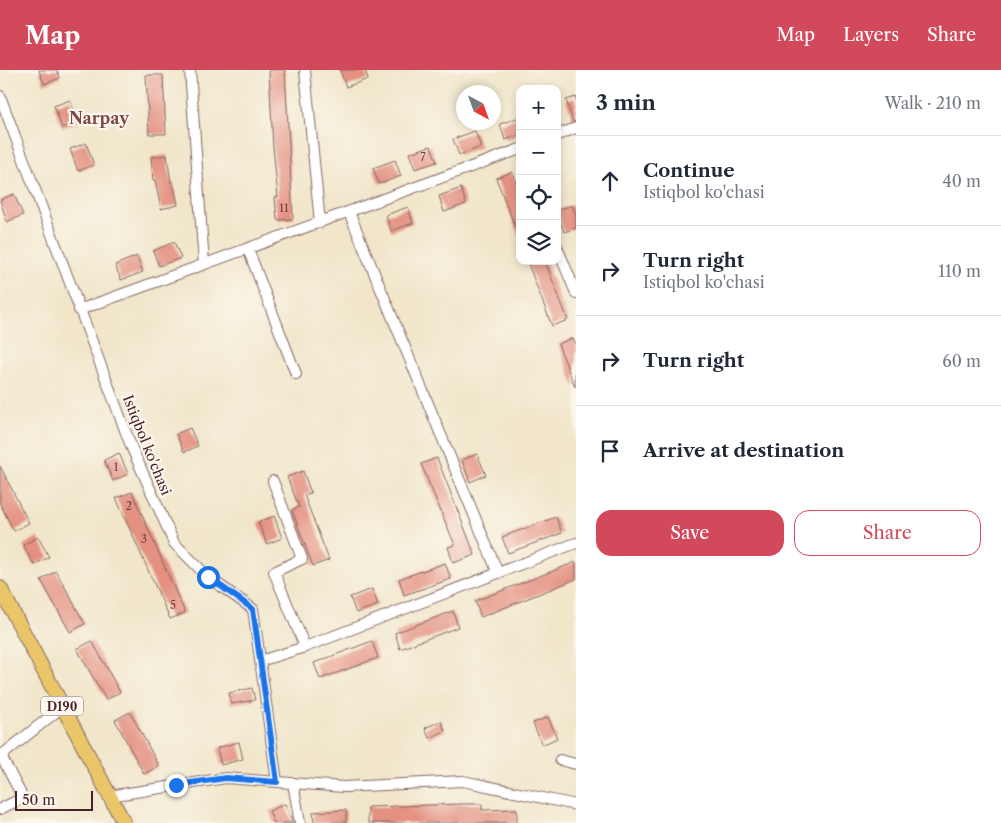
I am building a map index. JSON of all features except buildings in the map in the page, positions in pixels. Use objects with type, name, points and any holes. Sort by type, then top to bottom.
[{"type":"main road","name":"D190","points":[[0,588],[124,823]]},
{"type":"street","points":[[190,70],[204,264]]},
{"type":"street","points":[[308,71],[320,223]]},
{"type":"street","name":"Istiqbol ko'chasi","points":[[0,96],[131,446],[174,543],[208,577],[253,609],[277,782]]},
{"type":"street","points":[[561,134],[576,128]]},
{"type":"street","points":[[79,310],[516,153]]},
{"type":"street","points":[[350,212],[498,573]]},
{"type":"street","points":[[248,249],[296,374]]},
{"type":"street","points":[[561,257],[576,293]]},
{"type":"street","points":[[273,481],[302,559],[274,572],[304,647]]},
{"type":"street","points":[[260,661],[304,647],[576,543]]},
{"type":"street","points":[[0,809],[23,798],[1,755],[62,707]]},
{"type":"street","points":[[560,760],[576,764]]},
{"type":"street","points":[[109,796],[226,778],[344,787],[463,781],[576,805]]},
{"type":"street","points":[[293,783],[300,823]]},
{"type":"district","name":"Narpay","points":[[99,118]]},
{"type":"route","points":[[176,785],[226,778],[277,782],[253,609],[208,577]]}]
